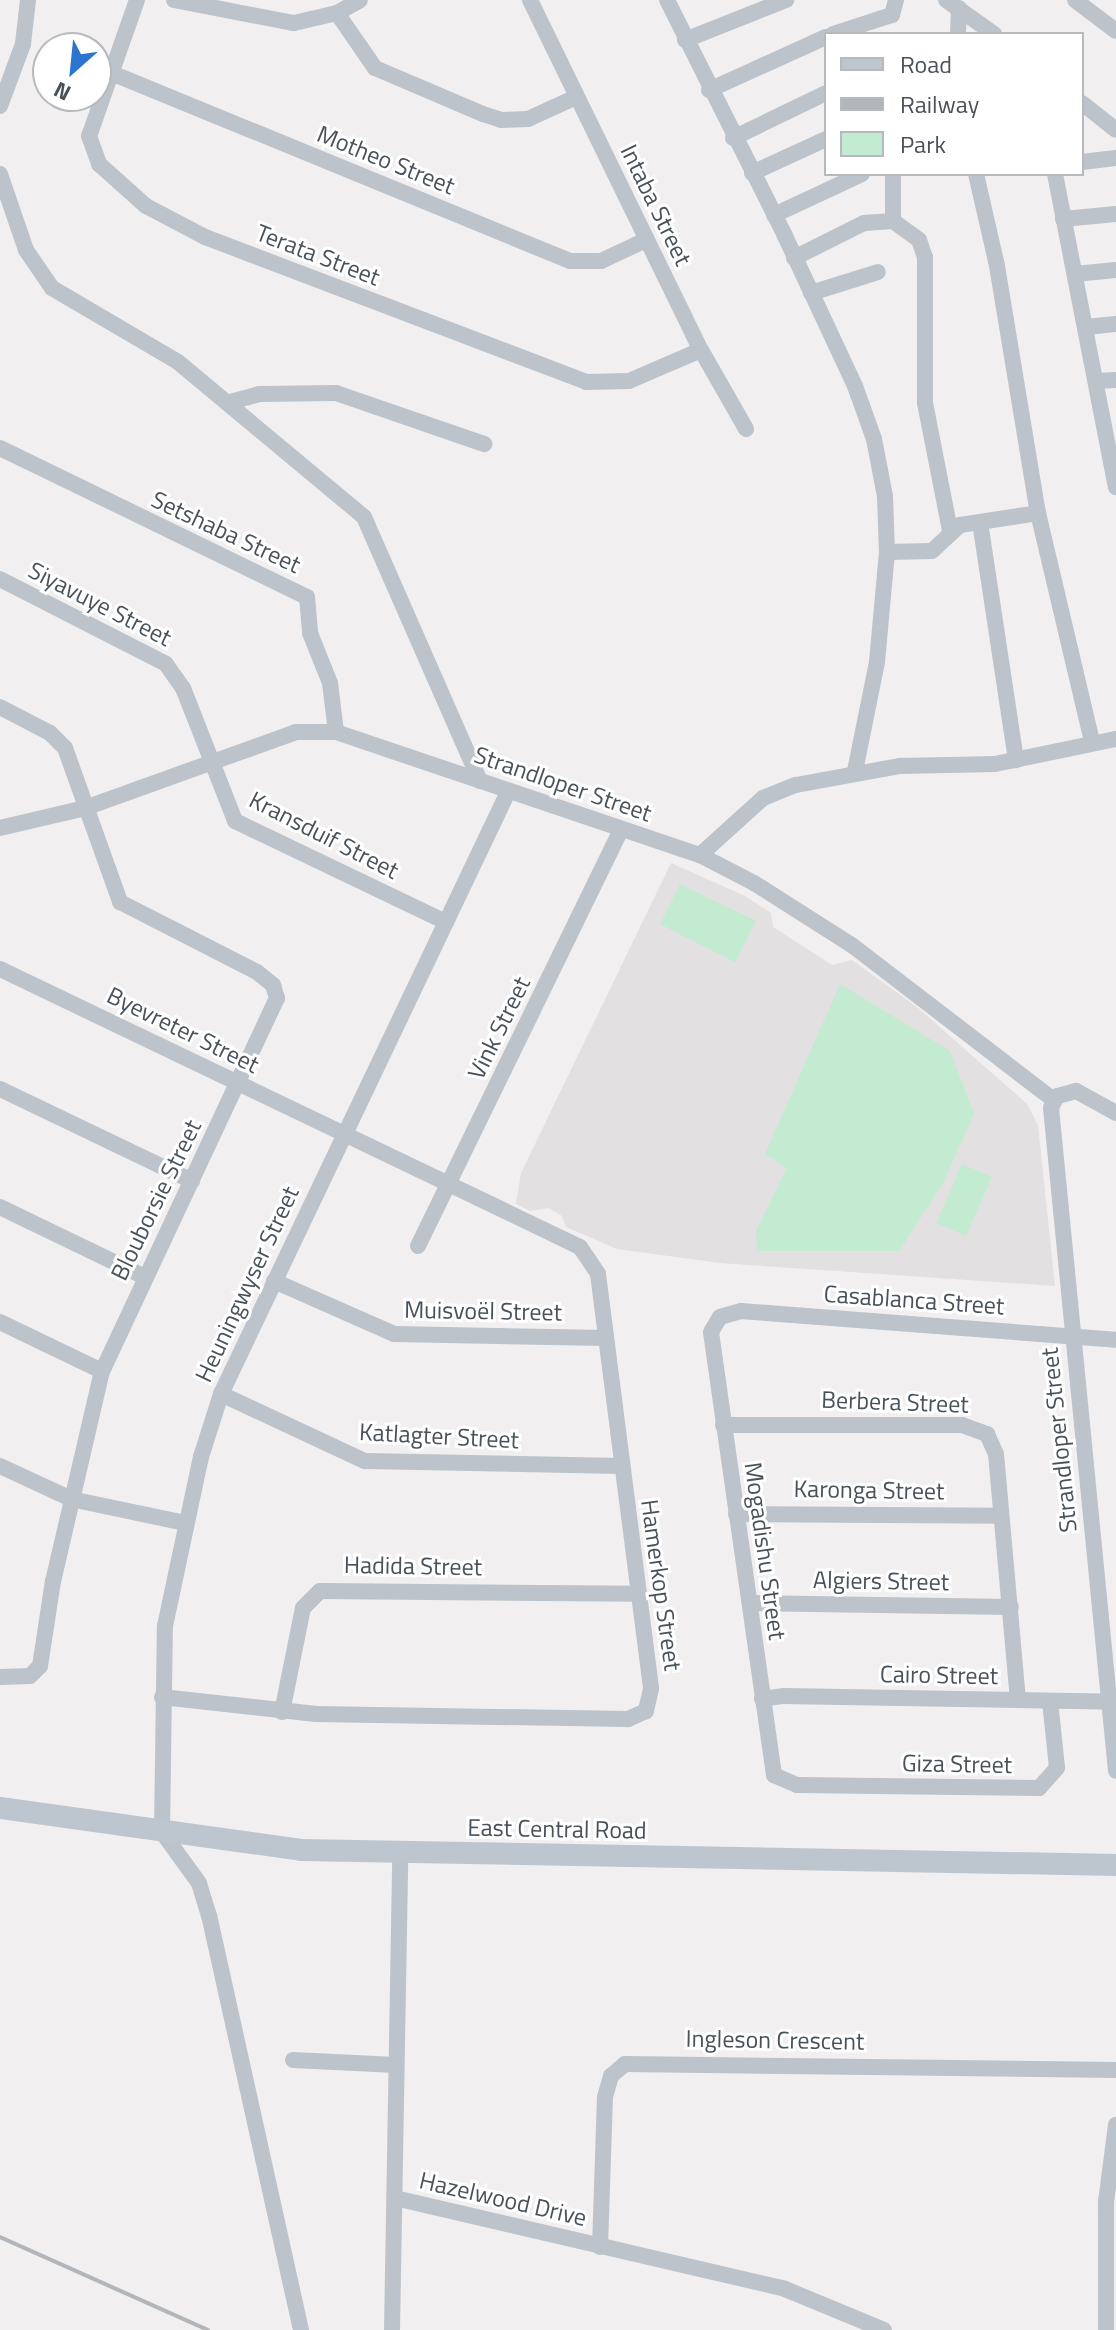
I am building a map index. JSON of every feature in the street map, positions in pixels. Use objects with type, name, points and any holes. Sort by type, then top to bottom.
[{"type":"street","points":[[0,106],[23,44],[28,0]]},
{"type":"street","name":"Terata Street","points":[[112,64],[137,0]]},
{"type":"street","points":[[174,0],[274,22],[294,23],[337,13],[360,0]]},
{"type":"street","name":"Intaba Street","points":[[530,0],[701,350],[746,429]]},
{"type":"street","points":[[667,0],[811,293],[874,439],[885,496],[887,552],[877,662],[855,771]]},
{"type":"street","points":[[685,40],[786,0]]},
{"type":"street","points":[[1075,0],[1116,31]]},
{"type":"street","points":[[953,4],[958,32]]},
{"type":"street","points":[[953,4],[991,32]]},
{"type":"street","points":[[838,32],[894,7]]},
{"type":"street","points":[[891,32],[894,7]]},
{"type":"street","points":[[337,13],[375,68],[483,114],[515,121],[576,97]]},
{"type":"street","points":[[709,90],[824,38]]},
{"type":"street","name":"Motheo Street","points":[[112,73],[570,261],[601,261],[646,240]]},
{"type":"street","points":[[733,138],[824,94]]},
{"type":"street","points":[[1084,105],[1116,130]]},
{"type":"street","name":"Terata Street","points":[[94,112],[91,151],[110,176],[172,222],[586,382],[629,381],[701,350]]},
{"type":"street","points":[[752,173],[824,140]]},
{"type":"street","points":[[1084,162],[1116,158]]},
{"type":"street","points":[[0,174],[26,250],[52,288],[159,348],[230,402],[353,504],[373,529],[392,585],[480,781]]},
{"type":"street","points":[[774,215],[858,176]]},
{"type":"street","points":[[893,176],[893,221]]},
{"type":"street","points":[[976,176],[997,266],[1038,513],[1092,742]]},
{"type":"street","points":[[1055,176],[1096,381],[1111,436],[1116,487]]},
{"type":"street","points":[[1063,219],[1116,214]]},
{"type":"street","points":[[794,258],[864,223],[893,221],[919,240],[925,257],[925,403],[950,530]]},
{"type":"street","points":[[1075,274],[1116,270]]},
{"type":"street","points":[[811,293],[878,272]]},
{"type":"street","points":[[1086,327],[1116,324]]},
{"type":"street","points":[[1096,381],[1116,380]]},
{"type":"street","points":[[230,402],[259,394],[336,393],[484,444]]},
{"type":"street","name":"Setshaba Street","points":[[0,448],[307,597],[310,633],[330,683],[336,732]]},
{"type":"street","points":[[887,552],[932,551],[950,530],[1038,513]]},
{"type":"street","points":[[980,522],[1016,760]]},
{"type":"street","name":"Siyavuye Street","points":[[0,579],[166,664],[183,688],[210,763]]},
{"type":"street","points":[[0,707],[59,739],[85,808]]},
{"type":"street","name":"Strandloper Street","points":[[0,828],[85,808],[296,732],[336,732],[700,855],[853,946],[1053,1102],[1072,1337],[1112,1702],[1116,1771]]},
{"type":"street","points":[[700,855],[763,798],[855,771],[1016,760],[1116,739]]},
{"type":"street","name":"Kransduif Street","points":[[210,763],[228,811],[241,825],[446,922]]},
{"type":"street","name":"Heuningwyser Street","points":[[162,1832],[165,1626],[185,1523],[221,1394],[508,792]]},
{"type":"street","name":"Blouborsie Street","points":[[0,1677],[30,1676],[40,1666],[71,1499],[102,1371],[276,1006],[273,985],[257,972],[120,902],[85,808]]},
{"type":"street","name":"Vink Street","points":[[418,1246],[621,830]]},
{"type":"street","name":"Byevreter Street","points":[[0,969],[344,1135]]},
{"type":"street","points":[[0,1089],[192,1181]]},
{"type":"street","points":[[1053,1102],[1076,1091],[1116,1113]]},
{"type":"street","name":"Hamerkop Street","points":[[162,1697],[282,1712],[636,1717],[648,1707],[651,1689],[598,1274],[591,1255],[450,1183],[344,1135]]},
{"type":"street","points":[[0,1207],[145,1277]]},
{"type":"street","name":"Muisvoël Street","points":[[274,1281],[394,1334],[606,1338]]},
{"type":"street","name":"Casablanca Street","points":[[714,1324],[726,1313],[741,1311],[1116,1340]]},
{"type":"street","points":[[0,1322],[102,1371]]},
{"type":"street","name":"Mogadishu Street","points":[[714,1324],[711,1339],[750,1603],[770,1770],[781,1780]]},
{"type":"street","name":"Katlagter Street","points":[[221,1394],[365,1461],[621,1466]]},
{"type":"street","name":"Berbera Street","points":[[723,1425],[978,1428],[994,1447],[1018,1700]]},
{"type":"street","points":[[0,1466],[71,1499],[185,1523]]},
{"type":"street","name":"Karonga Street","points":[[736,1514],[1001,1516]]},
{"type":"street","name":"Hadida Street","points":[[282,1712],[303,1608],[320,1591],[638,1594]]},
{"type":"street","name":"Algiers Street","points":[[750,1603],[1011,1607]]},
{"type":"street","name":"Cairo Street","points":[[762,1699],[1112,1702]]},
{"type":"street","name":"Giza Street","points":[[781,1780],[797,1785],[1039,1788],[1057,1768],[1050,1701]]},
{"type":"street","name":"East Central Road","points":[[0,1808],[265,1848],[1116,1865]]},
{"type":"street","points":[[162,1832],[199,1883],[209,1916],[301,2330]]},
{"type":"street","name":"Hazelwood Drive","points":[[400,1852],[395,2198],[785,2289],[884,2330]]},
{"type":"street","points":[[293,2060],[396,2065]]},
{"type":"street","name":"Ingleson Crescent","points":[[600,2247],[605,2097],[611,2076],[625,2064],[1116,2070]]},
{"type":"street","points":[[1106,2330],[1106,2202],[1116,2125]]},
{"type":"street","points":[[392,2330],[395,2198]]},
{"type":"shaded area","points":[[671,863],[745,896],[771,913],[773,927],[832,965],[852,960],[917,1007],[1027,1104],[1038,1125],[1055,1286],[720,1263],[617,1249],[566,1227],[562,1216],[549,1208],[530,1211],[516,1204],[521,1173]]},
{"type":"green space","points":[[680,884],[756,921],[735,962],[660,924]]},
{"type":"green space","points":[[840,984],[950,1051],[974,1114],[942,1185],[899,1251],[757,1251],[756,1231],[787,1168],[765,1154]]},
{"type":"green space","points":[[962,1164],[992,1177],[966,1236],[936,1223]]},
{"type":"railway","points":[[0,2237],[208,2330]]}]
